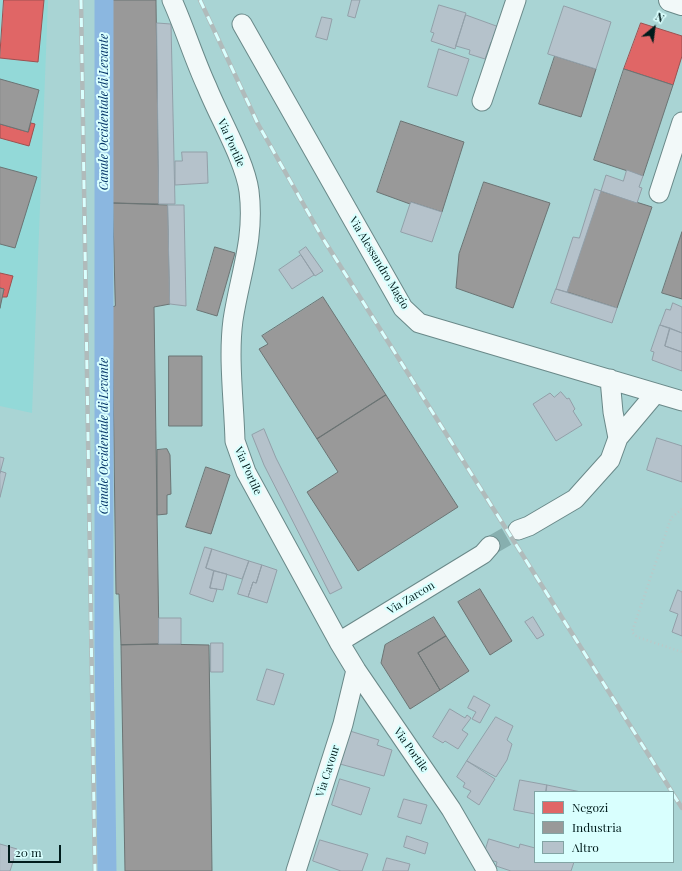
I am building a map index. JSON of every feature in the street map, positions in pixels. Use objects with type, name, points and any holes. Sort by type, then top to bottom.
[{"type":"main road","points":[[670,0],[682,4]]},
{"type":"street","name":"Via Portile","points":[[172,0],[206,86],[242,167],[248,189],[251,210],[250,238],[233,320],[232,346],[235,441],[239,456],[339,642],[356,670],[451,808],[480,867]]},
{"type":"street","points":[[482,101],[516,0]]},
{"type":"street","name":"Via Alessandro Magio","points":[[242,24],[403,308],[420,323],[682,401]]},
{"type":"street","points":[[659,193],[682,122]]},
{"type":"street","points":[[610,379],[613,412],[618,438]]},
{"type":"street","points":[[523,531],[575,499],[610,460],[618,438],[655,394]]},
{"type":"street","name":"Via Zarcon","points":[[339,642],[489,551]]},
{"type":"street","name":"Via Cavour","points":[[296,871],[343,724],[356,670]]},
{"type":"path","points":[[682,509],[671,518],[632,632],[637,637],[682,652]]},
{"type":"shaded area","points":[[0,0],[48,0],[32,413],[0,406]]},
{"type":"building: Negozi","points":[[4,0],[44,0],[38,62],[0,58]]},
{"type":"building: Negozi","points":[[641,23],[682,36],[682,56],[673,85],[624,69]]},
{"type":"building: Negozi","points":[[31,123],[35,124],[29,146],[0,138],[0,124],[28,132]]},
{"type":"building: Negozi","points":[[0,273],[13,276],[7,297],[2,297],[4,289],[0,288]]},
{"type":"building: Industria","points":[[111,0],[156,0],[159,204],[113,203]]},
{"type":"building: Industria","points":[[555,56],[596,69],[581,117],[539,104]]},
{"type":"building: Industria","points":[[624,69],[673,85],[643,176],[594,160]]},
{"type":"building: Industria","points":[[0,79],[39,90],[28,132],[0,124]]},
{"type":"building: Industria","points":[[401,121],[464,142],[442,212],[411,202],[410,204],[377,192]]},
{"type":"building: Industria","points":[[0,167],[37,177],[15,248],[0,244]]},
{"type":"building: Industria","points":[[484,182],[550,203],[513,308],[456,288],[459,254]]},
{"type":"building: Industria","points":[[601,191],[652,207],[617,308],[567,292]]},
{"type":"building: Industria","points":[[113,203],[168,205],[170,304],[154,307],[159,644],[121,645],[119,594],[116,594],[112,307],[115,306]]},
{"type":"building: Industria","points":[[682,232],[682,299],[662,293]]},
{"type":"building: Industria","points":[[215,247],[235,253],[217,316],[197,310]]},
{"type":"building: Industria","points":[[0,288],[4,289],[0,308]]},
{"type":"building: Industria","points":[[323,297],[386,395],[317,439],[259,349],[268,344],[262,336]]},
{"type":"building: Industria","points":[[169,356],[202,356],[202,426],[169,426]]},
{"type":"building: Industria","points":[[386,395],[458,507],[358,571],[307,492],[338,472],[317,439]]},
{"type":"building: Industria","points":[[167,449],[170,455],[171,494],[167,495],[167,514],[157,515],[157,450]]},
{"type":"building: Industria","points":[[206,467],[230,475],[211,534],[186,527]]},
{"type":"building: Industria","points":[[480,589],[512,641],[490,655],[458,602]]},
{"type":"building: Industria","points":[[434,617],[446,636],[418,653],[440,690],[410,709],[381,663],[385,645]]},
{"type":"building: Industria","points":[[446,636],[469,671],[440,690],[418,653]]},
{"type":"building: Industria","points":[[121,645],[209,645],[212,871],[125,871]]},
{"type":"building: Altro","points":[[352,0],[360,0],[355,18],[348,16]]},
{"type":"building: Altro","points":[[439,5],[466,13],[455,49],[431,41],[434,33],[431,32]]},
{"type":"building: Altro","points":[[564,6],[611,22],[596,69],[548,54]]},
{"type":"building: Altro","points":[[466,15],[499,27],[494,42],[491,42],[485,59],[469,54],[470,50],[456,46]]},
{"type":"building: Altro","points":[[322,17],[332,19],[327,40],[316,37]]},
{"type":"building: Altro","points":[[157,23],[171,24],[175,204],[159,204]]},
{"type":"building: Altro","points":[[439,49],[469,59],[457,96],[428,87]]},
{"type":"building: Altro","points":[[182,152],[207,152],[208,183],[175,185],[175,161],[182,161]]},
{"type":"building: Altro","points":[[627,170],[643,176],[639,187],[642,188],[637,203],[601,191],[606,175],[623,181]]},
{"type":"building: Altro","points":[[595,189],[601,191],[567,292],[556,289],[573,237],[579,238]]},
{"type":"building: Altro","points":[[411,202],[442,212],[432,242],[401,232]]},
{"type":"building: Altro","points":[[168,205],[184,205],[186,306],[170,304]]},
{"type":"building: Altro","points":[[306,247],[323,271],[315,276],[299,252]]},
{"type":"building: Altro","points":[[301,255],[314,275],[292,289],[279,270]]},
{"type":"building: Altro","points":[[556,289],[617,308],[612,323],[551,303]]},
{"type":"building: Altro","points":[[673,303],[682,307],[682,333],[660,325],[666,309],[670,310]]},
{"type":"building: Altro","points":[[660,325],[670,328],[665,346],[682,352],[682,371],[652,360],[654,352],[651,351]]},
{"type":"building: Altro","points":[[670,328],[682,333],[682,352],[665,346]]},
{"type":"building: Altro","points":[[561,392],[567,399],[569,398],[575,409],[573,411],[582,425],[556,441],[533,404],[550,393],[554,397]]},
{"type":"building: Altro","points":[[264,429],[276,458],[342,588],[330,594],[264,465],[252,435]]},
{"type":"building: Altro","points":[[657,438],[682,446],[682,482],[647,470]]},
{"type":"building: Altro","points":[[0,457],[4,458],[0,473]]},
{"type":"building: Altro","points":[[0,471],[6,473],[0,497]]},
{"type":"building: Altro","points":[[205,547],[212,549],[206,568],[214,571],[210,588],[217,589],[213,602],[190,594]]},
{"type":"building: Altro","points":[[212,549],[249,561],[242,579],[206,568]]},
{"type":"building: Altro","points":[[249,561],[262,565],[256,583],[253,582],[248,597],[238,594]]},
{"type":"building: Altro","points":[[262,565],[277,570],[267,603],[248,597],[253,582],[256,583]]},
{"type":"building: Altro","points":[[214,571],[227,574],[223,590],[210,588]]},
{"type":"building: Altro","points":[[678,590],[682,592],[682,636],[672,632],[678,614],[670,611]]},
{"type":"building: Altro","points":[[533,617],[544,635],[537,639],[525,622]]},
{"type":"building: Altro","points":[[159,618],[181,618],[181,644],[159,644]]},
{"type":"building: Altro","points":[[211,643],[223,643],[223,672],[211,672]]},
{"type":"building: Altro","points":[[267,669],[284,674],[274,705],[257,700]]},
{"type":"building: Altro","points":[[474,696],[490,705],[480,723],[472,719],[476,712],[468,708]]},
{"type":"building: Altro","points":[[450,709],[465,718],[467,715],[471,718],[462,730],[468,734],[458,749],[445,741],[443,743],[433,737]]},
{"type":"building: Altro","points":[[496,717],[513,726],[507,740],[512,744],[507,760],[496,777],[467,761]]},
{"type":"building: Altro","points":[[350,731],[379,740],[377,745],[392,750],[384,776],[340,764]]},
{"type":"building: Altro","points":[[467,761],[495,779],[479,805],[467,797],[471,791],[463,787],[465,783],[457,777]]},
{"type":"building: Altro","points":[[340,779],[370,788],[361,815],[332,805]]},
{"type":"building: Altro","points":[[520,780],[547,785],[546,791],[534,791],[534,814],[514,810]]},
{"type":"building: Altro","points":[[547,785],[576,791],[546,791]]},
{"type":"building: Altro","points":[[404,799],[427,805],[421,824],[398,817]]},
{"type":"building: Altro","points":[[407,836],[428,843],[425,854],[404,847]]},
{"type":"building: Altro","points":[[489,839],[519,848],[520,844],[534,848],[534,863],[574,863],[571,871],[511,871],[496,866],[497,862],[483,858]]},
{"type":"building: Altro","points":[[320,840],[368,854],[362,871],[341,871],[313,861]]},
{"type":"building: Altro","points":[[0,844],[17,849],[10,871],[0,871]]},
{"type":"building: Altro","points":[[387,858],[410,864],[408,871],[383,871]]},
{"type":"waterway","name":"Canale Occidentale di Levante","points":[[104,0],[104,647],[107,871]]},
{"type":"tunnel","points":[[490,546],[518,530]]},
{"type":"railway","points":[[81,0],[95,871]]},
{"type":"railway","points":[[200,0],[258,124],[322,237],[671,791]]},
{"type":"railway","points":[[674,796],[682,808]]}]
